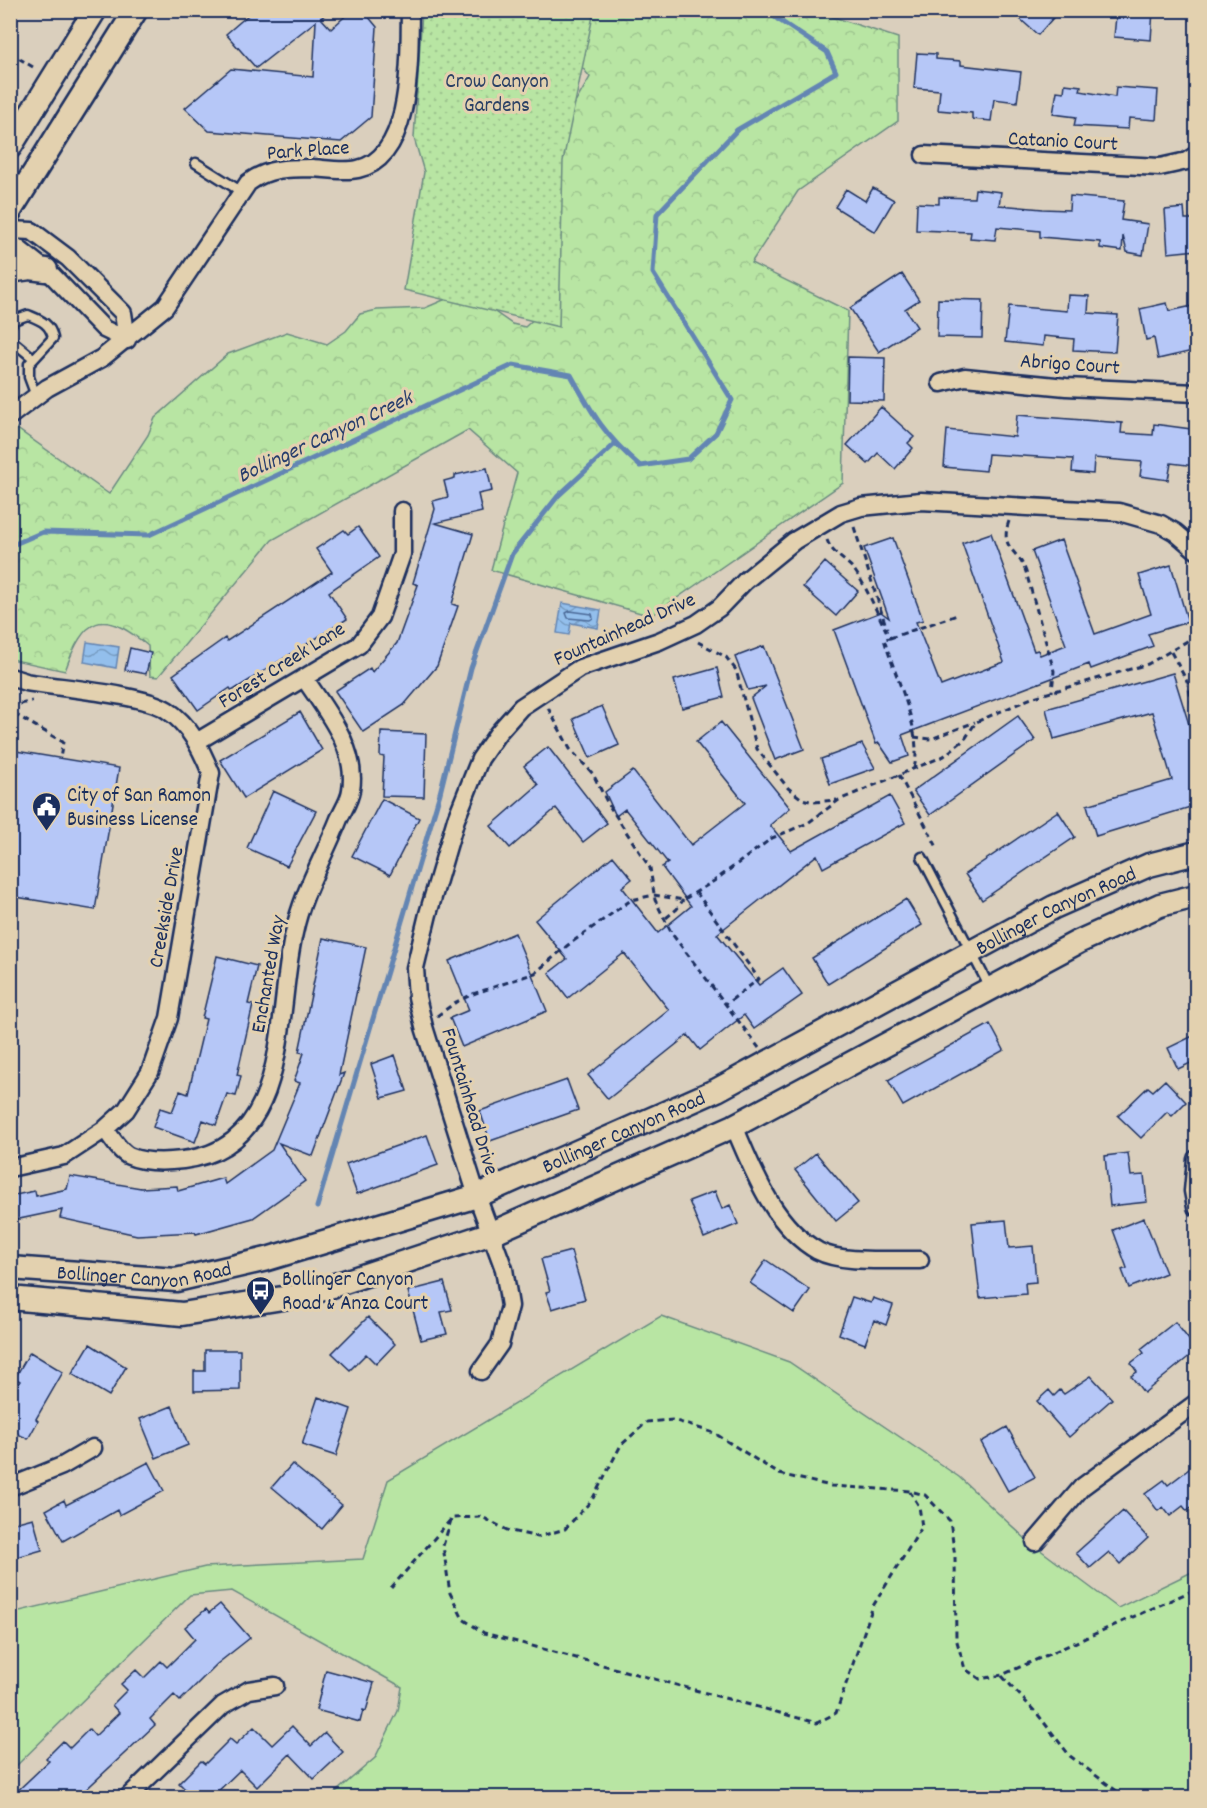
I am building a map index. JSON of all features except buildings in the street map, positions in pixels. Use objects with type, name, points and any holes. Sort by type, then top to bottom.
[{"type":"main road","points":[[12,143],[94,10]]},
{"type":"main road","points":[[10,211],[136,10]]},
{"type":"main road","points":[[10,271],[30,268],[46,270]]},
{"type":"main road","name":"Bollinger Canyon Road","points":[[10,1268],[176,1280],[277,1257],[477,1196],[717,1090],[972,954],[1054,907],[1149,865],[1197,853]]},
{"type":"main road","name":"Bollinger Canyon Road","points":[[10,1298],[182,1314],[308,1294],[492,1233],[734,1126],[1078,942],[1160,905],[1197,896]]},
{"type":"street","name":"Park Place","points":[[127,340],[165,306],[248,183],[261,172],[298,168],[359,169],[384,155],[399,128],[404,105],[408,82],[410,10]]},
{"type":"street","name":"Catanio Court","points":[[924,155],[1160,167],[1186,161],[1197,155]]},
{"type":"street","points":[[10,230],[32,231],[68,258],[123,313],[127,340]]},
{"type":"street","points":[[10,242],[46,270],[104,329],[127,340]]},
{"type":"street","points":[[10,416],[36,396],[102,358],[127,340]]},
{"type":"street","name":"Abrigo Court","points":[[941,383],[965,377],[1066,387],[1197,393]]},
{"type":"street","name":"Fountainhead Drive","points":[[481,1371],[500,1344],[510,1306],[504,1269],[477,1196],[424,1027],[417,997],[415,968],[456,819],[480,759],[522,707],[580,668],[677,633],[719,608],[768,561],[822,524],[849,511],[880,503],[921,501],[1119,512],[1161,524],[1197,550]]},
{"type":"street","name":"Forest Creek Lane","points":[[198,741],[359,645],[380,617],[402,554],[402,511]]},
{"type":"street","name":"Creekside Drive","points":[[10,677],[26,682],[145,700],[167,710],[198,741],[211,773],[169,1018],[150,1072],[126,1110],[105,1130],[64,1156],[10,1168]]},
{"type":"street","name":"Enchanted Way","points":[[105,1130],[128,1155],[162,1162],[198,1158],[229,1145],[239,1138],[257,1117],[273,1072],[294,933],[302,906],[351,790],[350,764],[342,737],[305,679]]},
{"type":"street","points":[[734,1126],[762,1190],[792,1229],[819,1251],[852,1259],[920,1260]]},
{"type":"street","points":[[1197,1159],[1193,1191],[1197,1207]]},
{"type":"street","points":[[1035,1542],[1082,1487],[1197,1403]]},
{"type":"street","points":[[10,1487],[62,1466],[93,1448]]},
{"type":"street","points":[[126,1797],[223,1705],[249,1690],[275,1686]]},
{"type":"lane","points":[[196,164],[242,192]]},
{"type":"lane","points":[[10,326],[14,320],[28,315],[44,321],[53,338],[29,364],[29,377],[36,396]]},
{"type":"lane","points":[[10,339],[33,358]]},
{"type":"lane","points":[[921,857],[990,988]]},
{"type":"path","points":[[10,53],[33,66]]},
{"type":"path","points":[[1015,506],[1006,530],[1006,542],[1008,548],[1022,560],[1026,572],[1054,671],[1052,693]]},
{"type":"path","points":[[849,511],[890,638]]},
{"type":"path","points":[[822,524],[832,551],[848,563],[859,578],[890,638]]},
{"type":"path","points":[[913,769],[917,757],[914,737],[884,639],[957,615]]},
{"type":"path","points":[[677,633],[707,647],[732,664],[757,749],[788,788],[808,801],[839,800]]},
{"type":"path","points":[[914,737],[931,739],[1052,693],[1125,672],[1171,652],[1197,636]]},
{"type":"path","points":[[1171,652],[1188,683],[1197,726]]},
{"type":"path","points":[[540,693],[570,749],[593,774],[608,804],[650,868],[654,895],[672,934],[770,1062]]},
{"type":"path","points":[[14,706],[11,712],[63,742],[60,758]]},
{"type":"path","points":[[665,918],[677,909],[683,900],[772,838],[808,823],[839,800],[944,756],[956,747],[976,722]]},
{"type":"path","points":[[899,776],[938,849]]},
{"type":"path","points":[[696,892],[759,979],[726,1004]]},
{"type":"path","points":[[424,1027],[456,1002],[535,973],[624,904],[654,895],[683,900]]},
{"type":"path","points":[[391,1588],[452,1518],[482,1517],[507,1530],[538,1537],[565,1529],[592,1500],[621,1445],[647,1422],[673,1420],[714,1433],[779,1474],[831,1486],[910,1491],[925,1495],[950,1521],[955,1557],[956,1638],[965,1669],[980,1679],[1002,1676],[1197,1589]]},
{"type":"path","points":[[452,1518],[443,1546],[450,1593],[463,1619],[484,1633],[817,1723],[836,1713],[873,1606],[922,1527],[919,1506],[910,1491]]},
{"type":"path","points":[[1002,1676],[1039,1716],[1070,1756],[1126,1797]]},
{"type":"green space","name":"Crow Canyon Gardens","points":[[422,11],[594,11],[563,161],[559,327],[404,290],[424,172],[414,138]]},
{"type":"green space","points":[[587,11],[815,11],[898,38],[898,121],[798,191],[751,263],[848,311],[843,483],[651,616],[491,570],[517,473],[468,430],[272,540],[158,677],[150,676],[148,646],[118,626],[107,623],[96,624],[87,629],[72,653],[65,671],[10,659],[13,426],[109,494],[148,435],[155,418],[228,354],[287,332],[327,344],[346,331],[360,314],[377,310],[425,308],[460,293],[469,294],[512,324],[525,327],[548,306],[559,131],[590,77],[573,56]]},
{"type":"green space","points":[[661,1316],[789,1362],[959,1477],[1027,1540],[1118,1608],[1196,1570],[1196,1797],[330,1797],[375,1758],[398,1711],[402,1687],[232,1591],[190,1595],[11,1771],[11,1613],[205,1567],[363,1559],[388,1480]]},
{"type":"water","points":[[562,603],[601,610],[598,628],[571,623],[569,635],[557,633]]},
{"type":"water","points":[[87,642],[119,647],[116,668],[84,662]]},
{"type":"waterway","name":"Bollinger Canyon Creek","points":[[10,546],[43,532],[149,535],[513,365],[571,375],[601,424],[618,445],[640,466],[688,459],[716,433],[732,400],[653,273],[657,214],[737,130],[836,72],[827,52],[764,10]]},
{"type":"waterway","points":[[317,1207],[440,793],[471,668],[512,554],[558,496],[615,444]]},
{"type":"place","name":"City of San Ramon Business License","points":[[46,832]]},
{"type":"place","name":"Bollinger Canyon Road & Anza Court","points":[[261,1316]]}]
